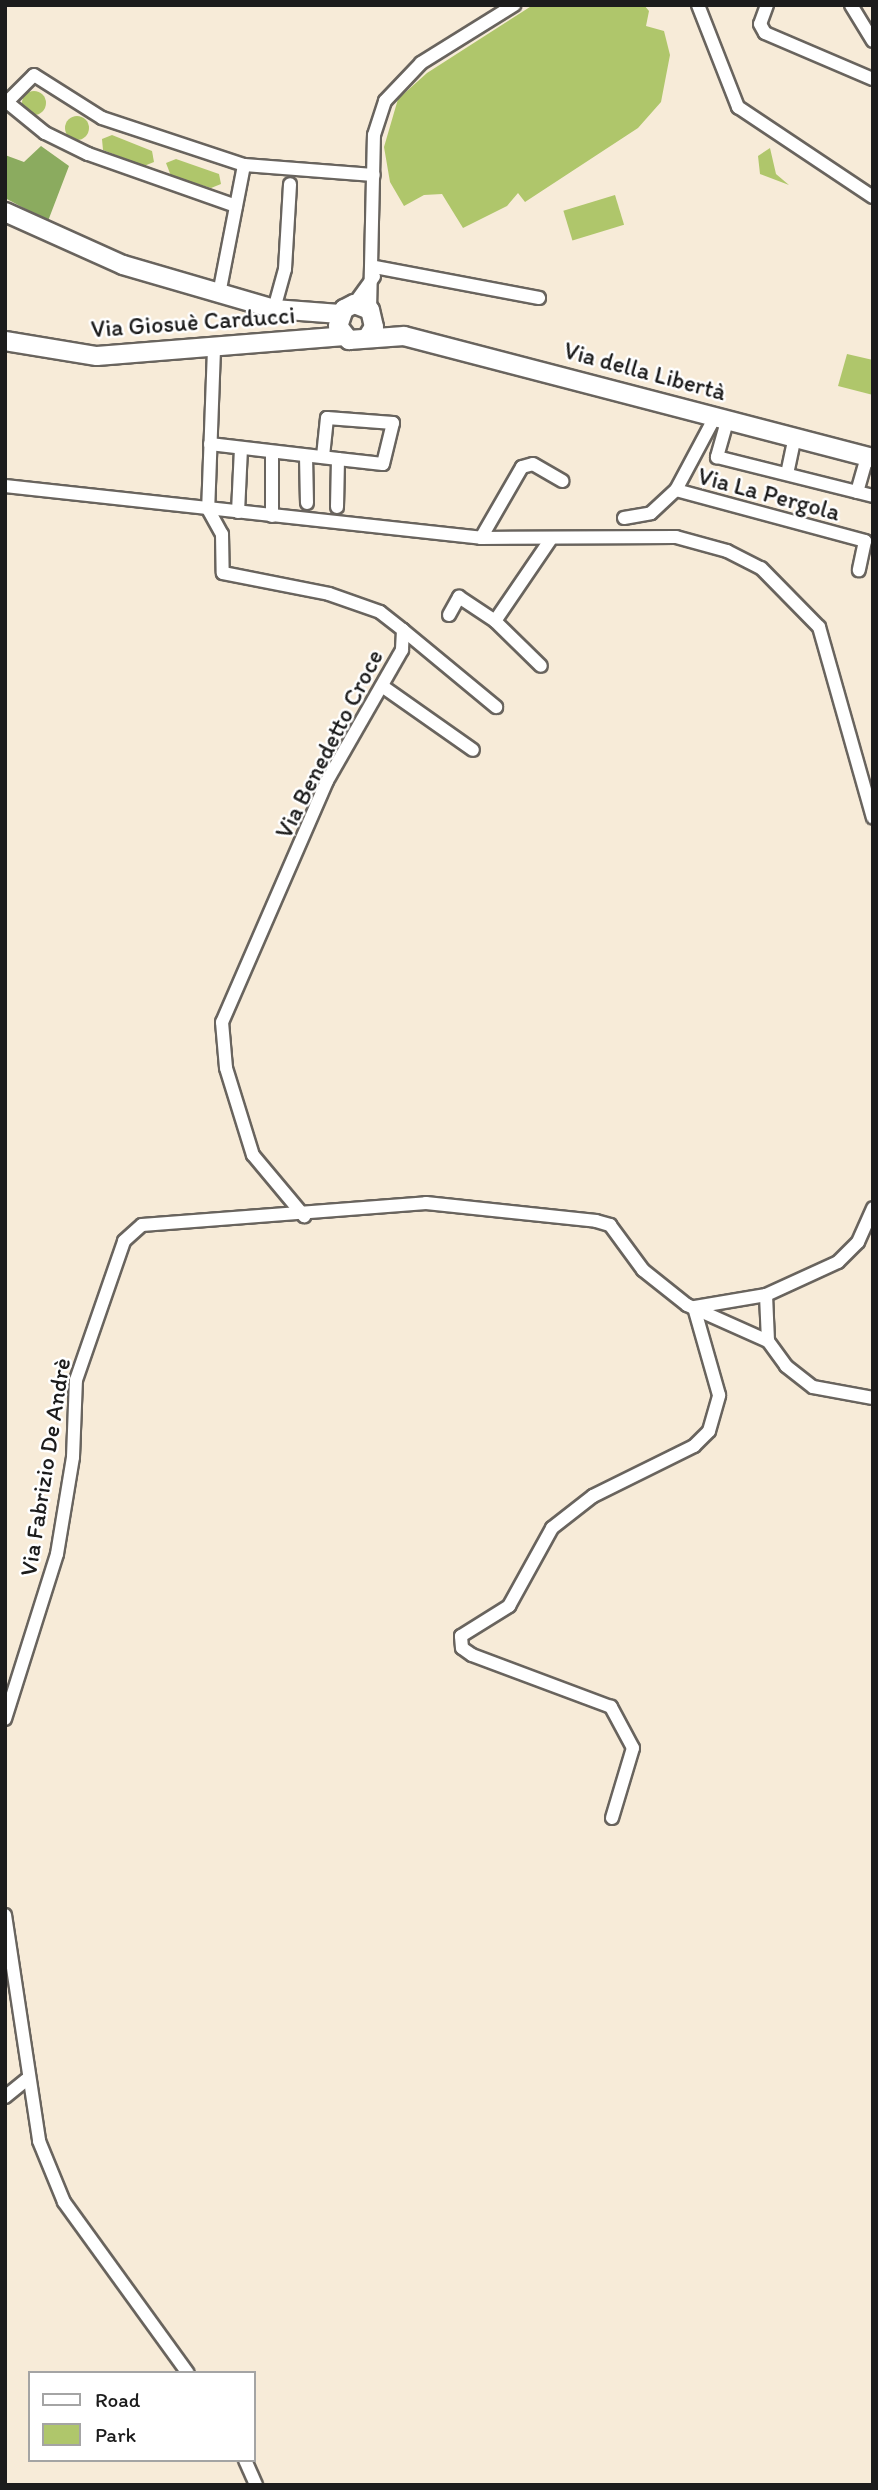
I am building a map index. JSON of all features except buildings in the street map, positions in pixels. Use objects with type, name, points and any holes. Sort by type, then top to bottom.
[{"type":"main road","name":"Via della Libertà","points":[[5,212],[123,265],[219,294],[274,309],[361,317],[404,336],[870,457]]},
{"type":"main road","name":"Via Giosuè Carducci","points":[[5,341],[97,356],[214,349],[344,336],[361,317]]},
{"type":"street","points":[[361,317],[375,271],[374,174],[379,117],[400,81],[514,5]]},
{"type":"street","points":[[698,5],[738,107],[873,197]]},
{"type":"street","points":[[766,5],[760,24],[765,33],[873,79]]},
{"type":"street","points":[[851,5],[873,41]]},
{"type":"street","points":[[236,206],[88,154],[45,133],[6,101],[34,75],[102,118],[244,165],[374,174]]},
{"type":"street","points":[[219,294],[244,165]]},
{"type":"street","points":[[274,309],[286,259],[290,184]]},
{"type":"street","points":[[375,271],[539,298]]},
{"type":"street","name":"Via Benedetto Croce","points":[[214,349],[208,509],[222,534],[223,573],[329,594],[380,612],[403,630],[402,650],[327,782],[222,1022],[220,1046],[253,1155],[304,1216]]},
{"type":"street","points":[[722,417],[717,457],[873,496]]},
{"type":"street","name":"Via La Pergola","points":[[722,417],[676,490],[865,541],[859,570]]},
{"type":"street","points":[[210,444],[383,464],[393,423],[327,418],[323,457]]},
{"type":"street","points":[[787,474],[796,437]]},
{"type":"street","points":[[238,512],[240,448]]},
{"type":"street","points":[[272,452],[272,516]]},
{"type":"street","points":[[306,456],[307,503]]},
{"type":"street","points":[[857,492],[870,457]]},
{"type":"street","points":[[337,507],[338,459]]},
{"type":"street","points":[[481,538],[522,467],[533,464],[562,481]]},
{"type":"street","points":[[5,486],[481,538],[676,537],[727,551],[789,591],[819,627],[834,669],[873,818]]},
{"type":"street","points":[[624,518],[651,513],[676,490]]},
{"type":"street","points":[[495,621],[551,539]]},
{"type":"street","points":[[449,615],[459,597],[495,621],[541,666]]},
{"type":"street","points":[[403,630],[496,707]]},
{"type":"street","points":[[382,685],[472,750]]},
{"type":"street","name":"Via Fabrizio De Andrè","points":[[5,1718],[57,1555],[74,1457],[76,1380],[124,1241],[142,1225],[304,1216],[426,1203],[596,1221],[622,1236],[643,1270],[694,1307],[768,1341]]},
{"type":"street","points":[[612,1818],[633,1748],[611,1707],[472,1655],[462,1648],[461,1636],[509,1606],[552,1528],[593,1496],[694,1446],[709,1431],[719,1395],[694,1307],[765,1295],[838,1262],[858,1242],[873,1208]]},
{"type":"street","points":[[765,1295],[768,1341],[813,1387],[873,1398]]},
{"type":"street","points":[[5,1915],[26,2080],[39,2141],[64,2202],[103,2258],[117,2267],[187,2371]]},
{"type":"street","points":[[5,2097],[26,2080]]},
{"type":"street","points":[[246,2462],[256,2485]]},
{"type":"green space","points":[[533,5],[644,5],[649,11],[646,26],[664,31],[670,55],[661,102],[638,128],[525,202],[518,193],[507,206],[463,228],[442,194],[424,195],[404,206],[390,182],[384,147],[398,99],[427,73]]},
{"type":"green space","points":[[34,91],[43,94],[46,103],[43,112],[34,115],[25,112],[22,103],[25,94]]},
{"type":"green space","points":[[77,116],[86,119],[89,128],[86,137],[77,140],[68,137],[65,128],[68,119]]},
{"type":"green space","points":[[112,135],[152,151],[154,162],[144,166],[103,150],[102,139]]},
{"type":"green space","points":[[41,146],[69,166],[48,221],[5,198],[5,155],[24,162]]},
{"type":"green space","points":[[770,148],[776,174],[789,185],[760,174],[758,156]]},
{"type":"green space","points":[[176,159],[219,174],[221,184],[211,188],[171,176],[166,163]]},
{"type":"green space","points":[[615,195],[624,225],[572,240],[563,211]]},
{"type":"green space","points":[[847,354],[873,360],[873,395],[838,386]]}]
